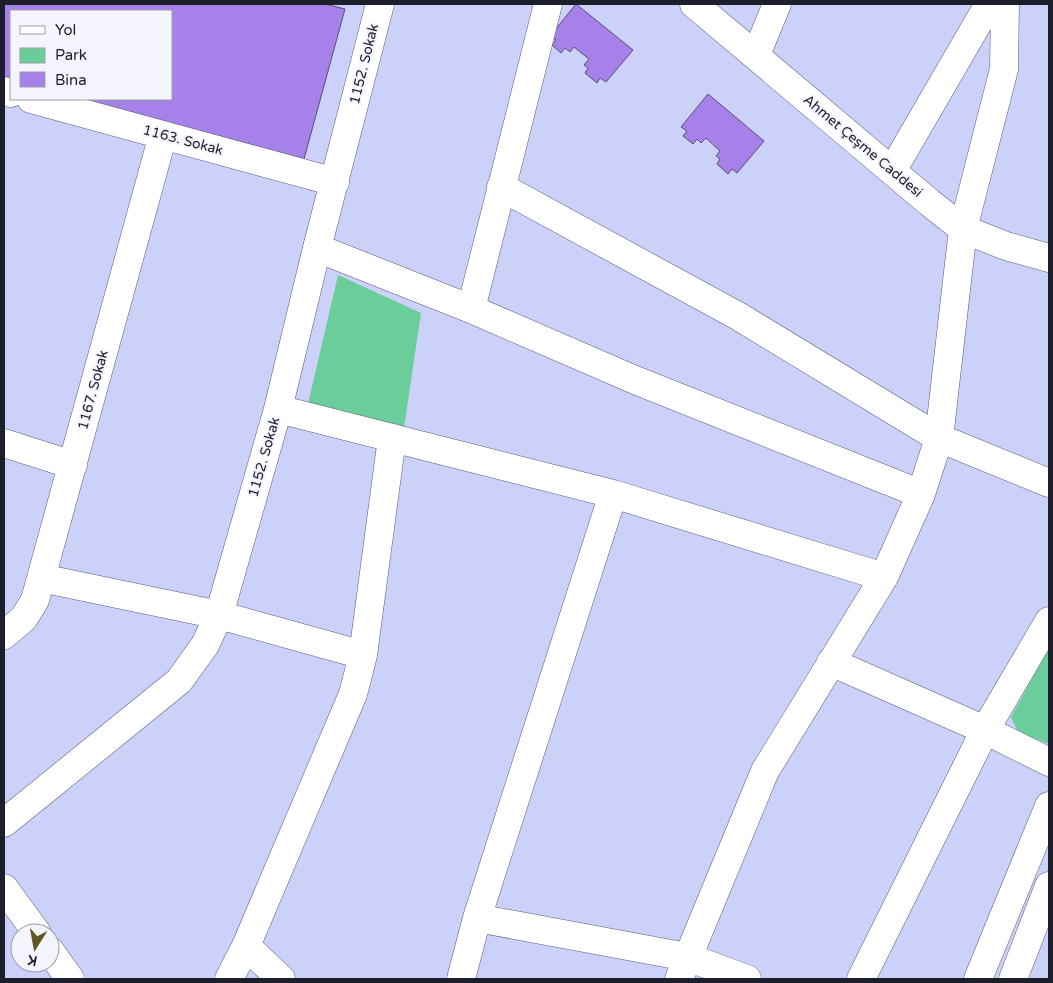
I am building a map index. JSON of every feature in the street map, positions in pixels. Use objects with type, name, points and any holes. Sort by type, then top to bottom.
[{"type":"street","points":[[471,309],[548,4]]},
{"type":"street","name":"Ahmet Çeşme Caddesi","points":[[694,4],[963,229],[1006,246],[1049,258]]},
{"type":"street","points":[[756,55],[777,4]]},
{"type":"street","points":[[892,171],[989,4]]},
{"type":"street","points":[[683,968],[765,771],[884,577],[921,494],[939,438],[963,229],[1004,69],[1005,4]]},
{"type":"street","name":"1152. Sokak","points":[[4,823],[179,681],[205,645],[219,615],[278,409],[335,182],[373,6]]},
{"type":"street","name":"1163. Sokak","points":[[35,100],[335,182]]},
{"type":"street","name":"1167. Sokak","points":[[4,635],[24,618],[35,600],[163,134]]},
{"type":"street","points":[[501,187],[738,316],[939,438],[1049,483]]},
{"type":"street","points":[[317,248],[471,309],[635,380],[921,494]]},
{"type":"street","points":[[278,409],[613,494],[884,577]]},
{"type":"street","points":[[229,979],[246,946],[353,694],[363,655],[392,438]]},
{"type":"street","points":[[4,443],[73,465]]},
{"type":"street","points":[[461,979],[477,918],[613,494]]},
{"type":"street","points":[[41,578],[219,615],[363,655]]},
{"type":"street","points":[[861,979],[985,730],[1049,621]]},
{"type":"street","points":[[831,662],[985,730],[1049,762]]},
{"type":"street","points":[[978,979],[1049,806]]},
{"type":"street","points":[[1013,979],[1049,886]]},
{"type":"street","points":[[4,888],[30,923]]},
{"type":"street","points":[[477,918],[683,968],[746,979]]},
{"type":"street","points":[[246,946],[281,979]]},
{"type":"street","points":[[60,965],[70,979]]},
{"type":"green space","points":[[338,275],[421,313],[404,428],[308,404]]},
{"type":"green space","points":[[1049,648],[1049,744],[1018,732],[1011,717]]},
{"type":"building","points":[[4,4],[325,4],[345,9],[304,159],[86,100],[172,100],[172,10],[10,10],[10,80],[4,78]]},
{"type":"building","points":[[576,4],[633,50],[606,82],[600,78],[597,83],[585,73],[588,68],[584,65],[589,59],[574,47],[570,52],[565,48],[561,53],[552,45],[556,40],[550,36]]},
{"type":"building","points":[[708,94],[764,141],[737,173],[732,169],[728,174],[717,164],[720,159],[716,156],[720,151],[706,138],[701,143],[697,139],[693,144],[683,136],[687,131],[681,127]]}]
